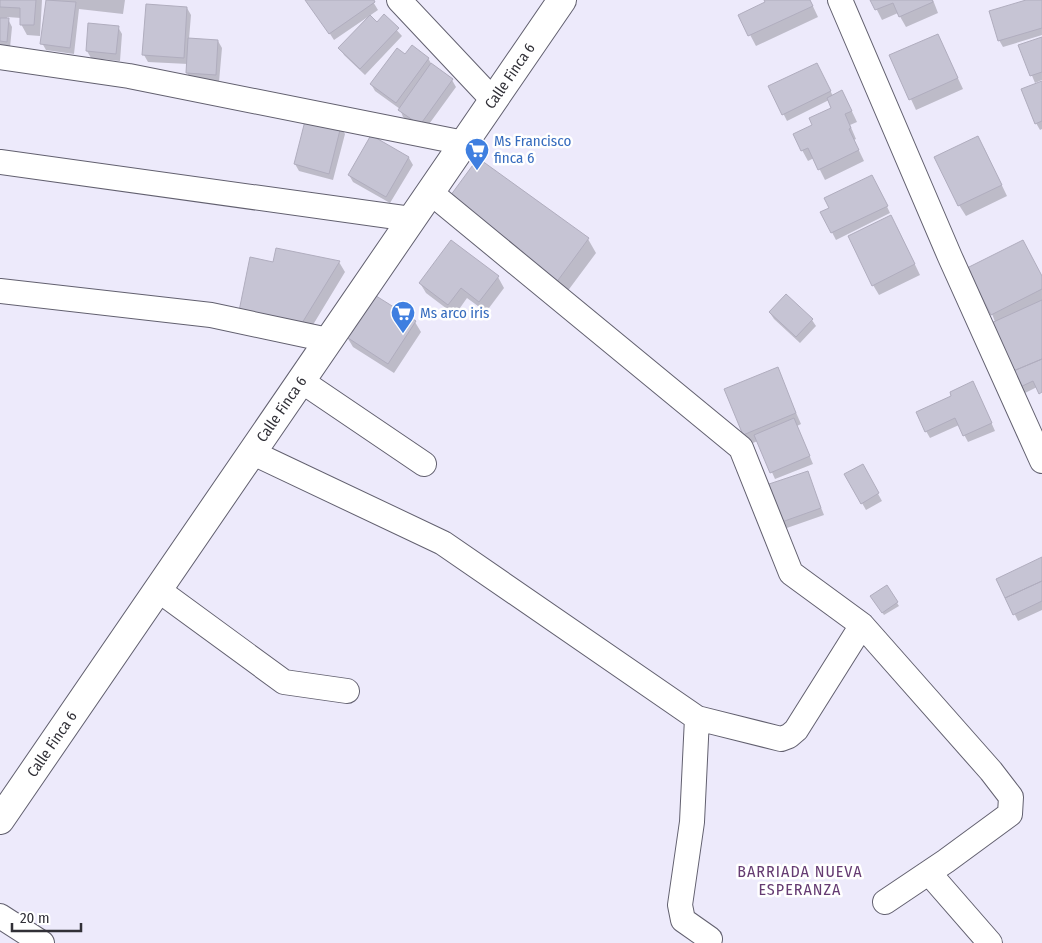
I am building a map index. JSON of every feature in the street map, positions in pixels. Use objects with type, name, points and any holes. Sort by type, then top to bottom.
[{"type":"street","points":[[399,0],[493,100]]},
{"type":"street","name":"Calle Finca 6","points":[[0,820],[562,0]]},
{"type":"street","points":[[840,0],[950,257],[1042,461]]},
{"type":"street","points":[[0,57],[130,76],[464,143]]},
{"type":"street","points":[[0,162],[411,219]]},
{"type":"street","points":[[430,192],[741,448],[791,573],[862,625],[991,771],[1011,797],[1010,814],[929,873],[885,902]]},
{"type":"street","points":[[0,291],[211,315],[328,340]]},
{"type":"street","points":[[300,380],[424,464]]},
{"type":"street","points":[[251,452],[443,543],[697,718],[781,739],[789,736],[796,730],[862,625]]},
{"type":"street","points":[[157,589],[284,682],[347,690]]},
{"type":"street","points":[[697,718],[698,730],[692,822],[680,906],[683,920],[712,942]]},
{"type":"street","points":[[929,873],[990,943]]},
{"type":"street","points":[[0,916],[42,943]]},
{"type":"building","points":[[0,0],[36,0],[34,25],[20,25],[20,8],[0,7]]},
{"type":"building","points":[[46,0],[76,2],[70,48],[40,44]]},
{"type":"building","points":[[305,0],[374,0],[375,2],[329,34]]},
{"type":"building","points":[[764,0],[810,0],[813,6],[748,36],[738,15],[765,2]]},
{"type":"building","points":[[870,0],[932,0],[933,2],[899,17],[893,3],[875,10]]},
{"type":"building","points":[[1026,0],[1042,0],[1042,28],[998,41],[989,11]]},
{"type":"building","points":[[146,4],[187,7],[184,58],[142,55]]},
{"type":"building","points":[[384,14],[399,28],[360,69],[338,48],[370,15],[377,22]]},
{"type":"building","points":[[0,18],[9,18],[7,42],[0,41]]},
{"type":"building","points":[[88,23],[119,26],[116,54],[86,51]]},
{"type":"building","points":[[938,34],[958,78],[909,100],[889,55]]},
{"type":"building","points":[[1042,37],[1042,72],[1030,76],[1018,45]]},
{"type":"building","points":[[188,38],[218,40],[216,75],[186,73]]},
{"type":"building","points":[[412,45],[429,58],[396,103],[370,84],[397,48],[405,54]]},
{"type":"building","points":[[431,63],[453,79],[420,125],[398,110]]},
{"type":"building","points":[[817,63],[831,91],[782,115],[768,86]]},
{"type":"building","points":[[1042,81],[1042,121],[1035,124],[1021,89]]},
{"type":"building","points":[[842,90],[852,111],[845,114],[851,128],[849,129],[859,150],[818,170],[808,148],[801,151],[793,134],[812,125],[809,118],[831,108],[827,98]]},
{"type":"building","points":[[306,117],[341,126],[329,174],[294,164]]},
{"type":"building","points":[[371,135],[409,157],[386,197],[348,175]]},
{"type":"building","points":[[978,136],[1002,185],[958,206],[934,157]]},
{"type":"building","points":[[478,158],[589,238],[556,283],[445,203]]},
{"type":"building","points":[[872,175],[888,206],[831,233],[820,212],[829,208],[824,198]]},
{"type":"building","points":[[891,215],[915,264],[872,286],[848,236]]},
{"type":"building","points":[[451,240],[499,276],[479,302],[461,288],[448,305],[419,283]]},
{"type":"building","points":[[1023,240],[1042,276],[1042,289],[991,315],[967,268]]},
{"type":"building","points":[[276,248],[340,261],[299,328],[238,316],[250,257],[273,262]]},
{"type":"building","points":[[373,294],[416,321],[388,364],[345,336]]},
{"type":"building","points":[[786,294],[813,319],[796,337],[769,312]]},
{"type":"building","points":[[1042,300],[1042,359],[1011,372],[989,324]]},
{"type":"building","points":[[1042,359],[1042,392],[1039,394],[1033,381],[1018,388],[1011,372]]},
{"type":"building","points":[[778,367],[796,413],[743,435],[724,389]]},
{"type":"building","points":[[973,381],[992,423],[963,436],[955,418],[925,432],[916,412],[951,396],[950,392]]},
{"type":"building","points":[[794,418],[810,456],[770,473],[754,435]]},
{"type":"building","points":[[863,464],[879,493],[861,504],[844,474]]},
{"type":"building","points":[[808,471],[821,508],[779,523],[766,485]]},
{"type":"building","points":[[1042,557],[1042,581],[1005,598],[996,579]]},
{"type":"building","points":[[1042,581],[1042,601],[1013,615],[1005,598]]},
{"type":"building","points":[[887,585],[898,602],[882,613],[870,596]]},
{"type":"place","name":"Ms Francisco finca 6","points":[[477,171]]},
{"type":"place","name":"Ms arco iris","points":[[403,334]]},
{"type":"district","name":"BARRIADA NUEVA ESPERANZA","points":[[800,880]]}]
